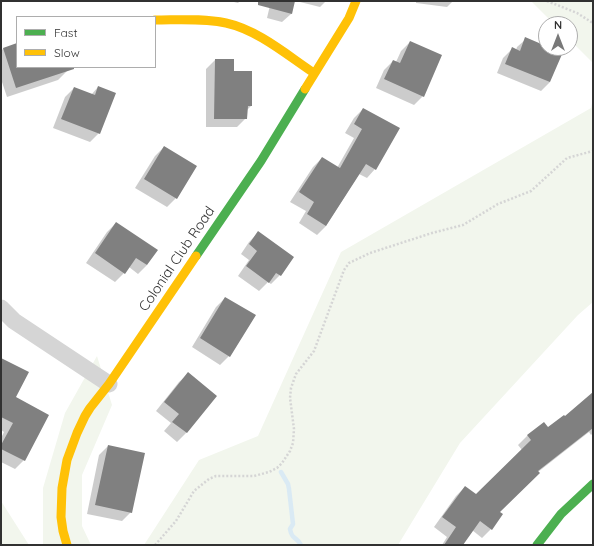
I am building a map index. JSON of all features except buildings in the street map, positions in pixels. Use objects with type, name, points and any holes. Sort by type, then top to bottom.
[{"type":"street","name":"Colonial Club Road","points":[[67,545],[64,536],[60,506],[63,478],[71,449],[85,416],[109,384],[261,160],[349,18],[356,1]]},
{"type":"street","points":[[156,20],[199,20],[226,23],[252,32],[314,73]]},
{"type":"street","points":[[1,308],[14,321],[109,384]]},
{"type":"street","points":[[537,545],[561,514],[593,484]]},
{"type":"path","points":[[546,1],[577,13],[593,23]]},
{"type":"path","points":[[155,545],[176,521],[194,492],[209,479],[216,476],[254,476],[269,472],[277,468],[282,463],[293,443],[294,429],[290,398],[291,388],[296,374],[314,351],[344,270],[349,263],[370,253],[463,224],[498,204],[531,191],[567,158],[593,151]]},
{"type":"shaded area","points":[[531,1],[593,1],[593,63],[578,48],[578,16],[546,16]]},
{"type":"shaded area","points":[[593,99],[593,302],[578,315],[460,443],[398,545],[144,545],[199,460],[258,436],[341,252],[591,108]]},
{"type":"shaded area","points":[[97,356],[112,405],[82,475],[82,526],[91,545],[43,545],[43,488],[65,413]]},
{"type":"shaded area","points":[[1,501],[29,545],[1,545]]},
{"type":"waterway","points":[[281,472],[288,484],[289,489],[293,524],[290,529],[293,537],[301,545]]},
{"type":"traffic: fast","points":[[196,256],[261,161],[305,89]]},
{"type":"traffic: fast","points":[[537,545],[561,514],[593,484]]},
{"type":"traffic: slow","points":[[305,89],[349,18],[356,1]]},
{"type":"traffic: slow","points":[[156,20],[208,20],[238,26],[261,37],[314,73]]},
{"type":"traffic: slow","points":[[67,545],[61,517],[62,488],[67,460],[77,433],[90,408],[109,384],[196,256]]}]
